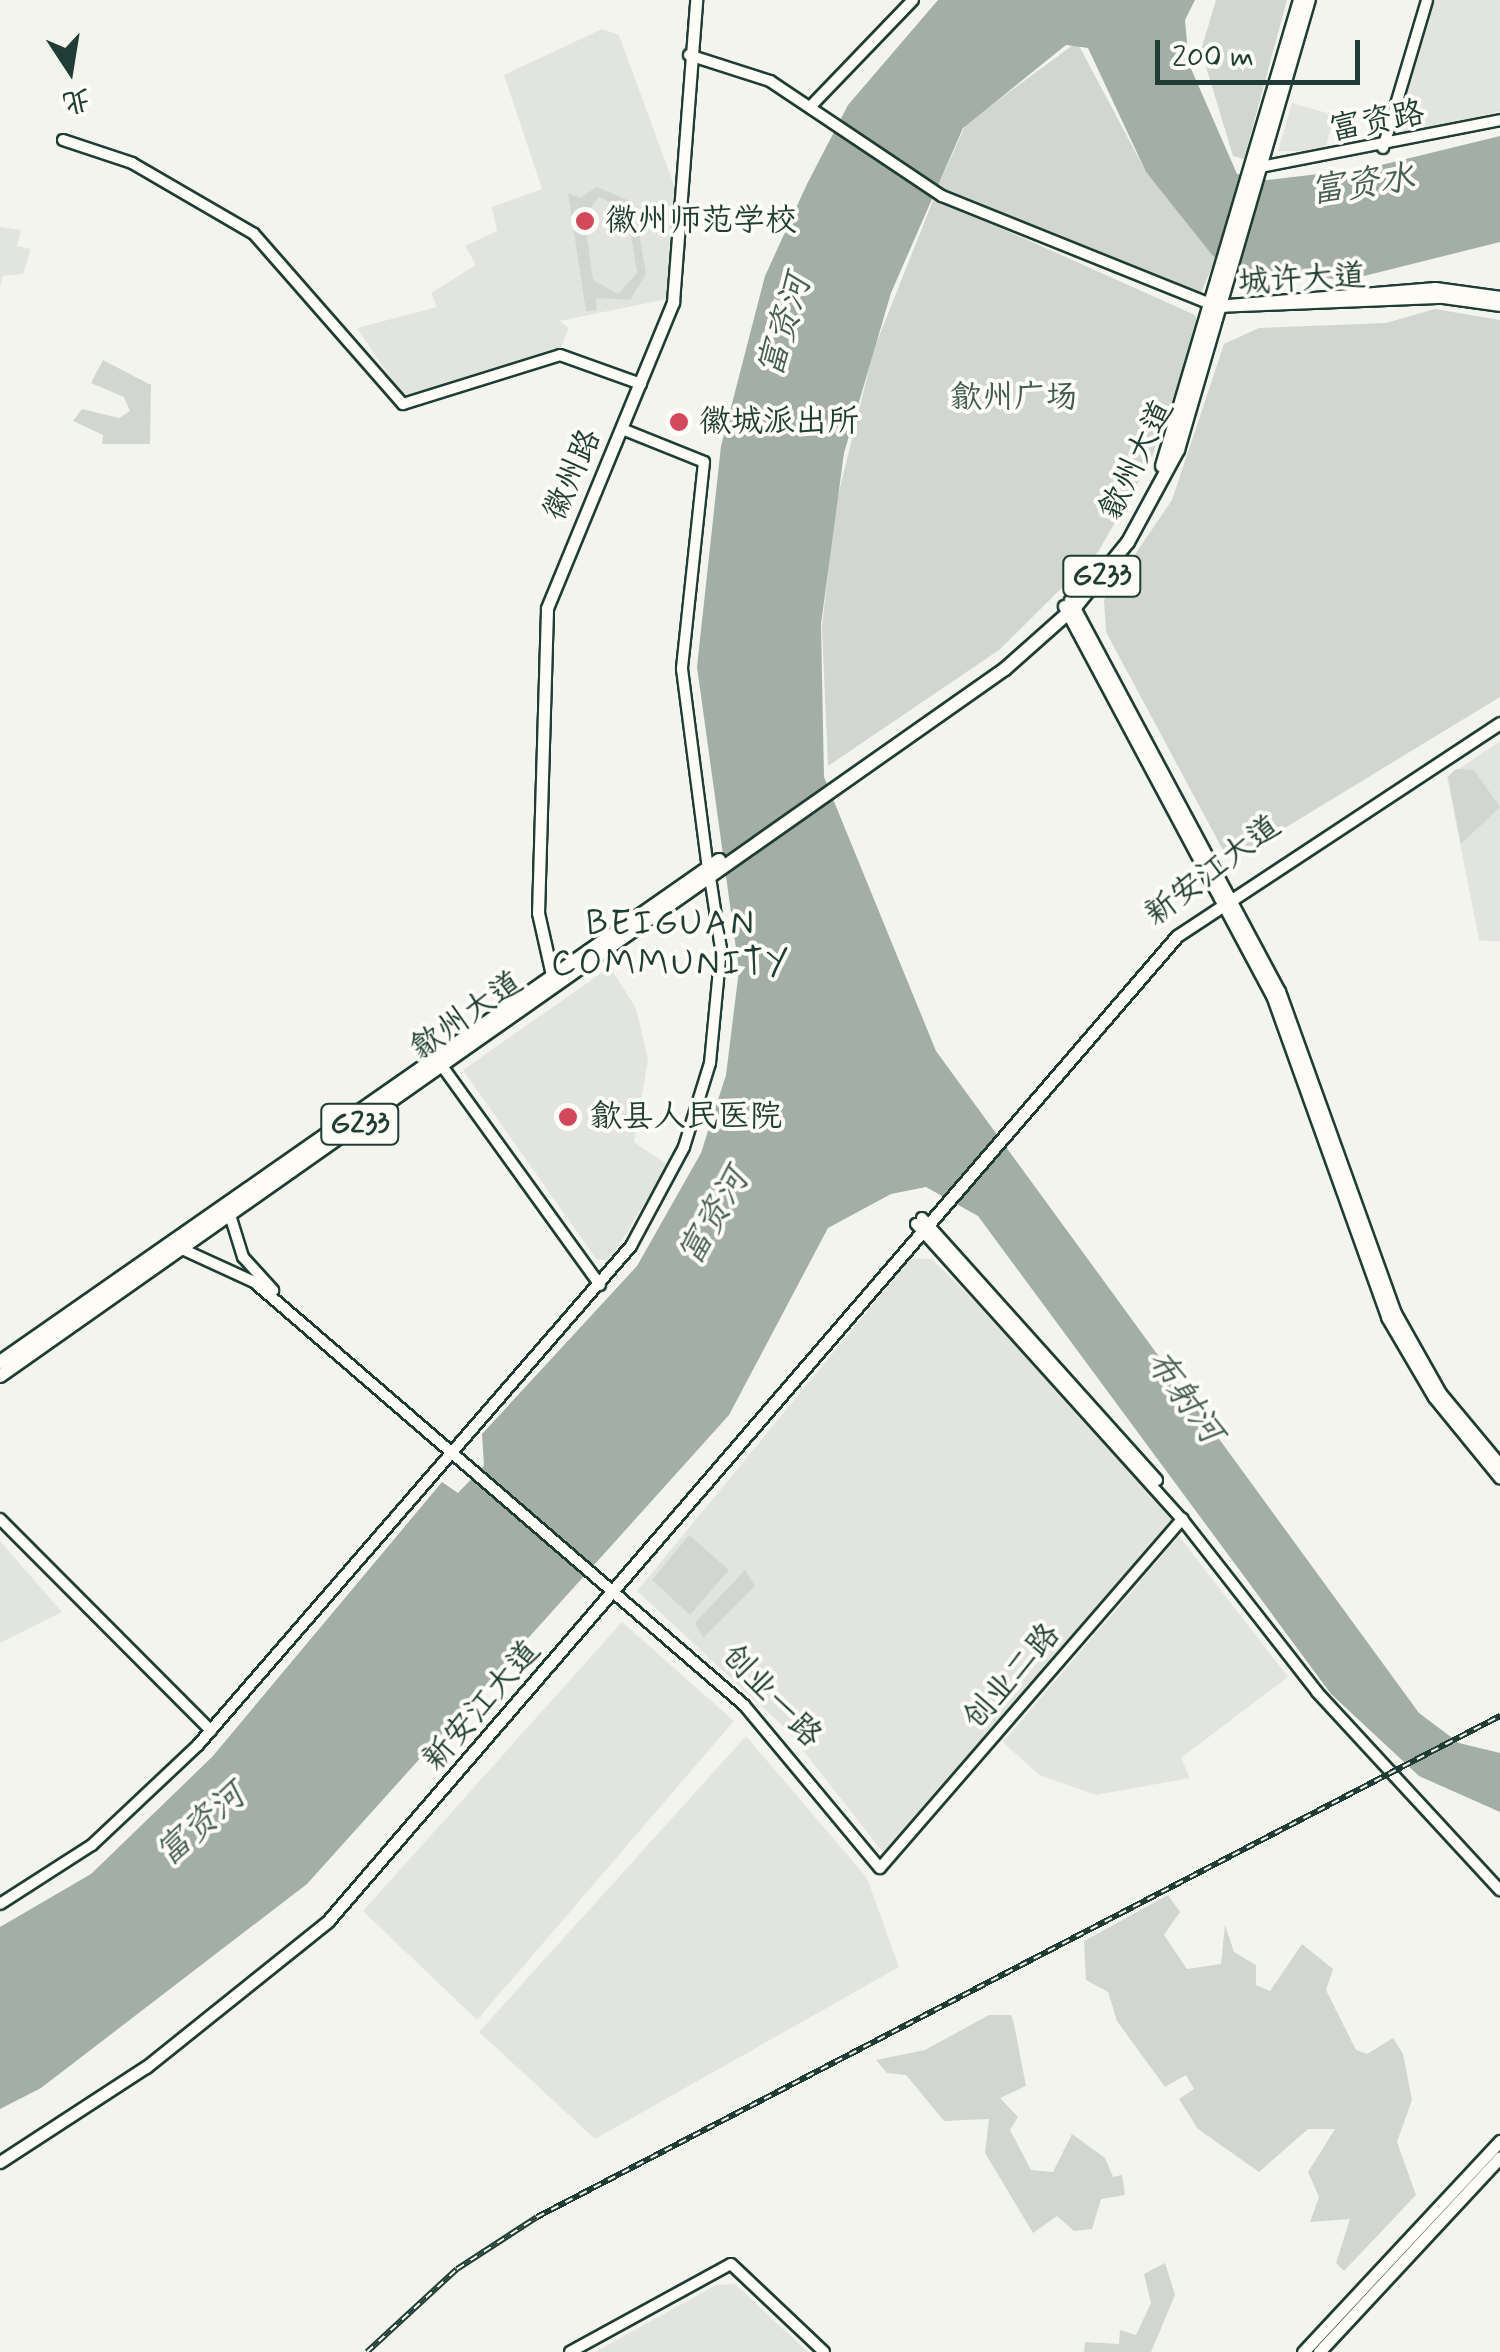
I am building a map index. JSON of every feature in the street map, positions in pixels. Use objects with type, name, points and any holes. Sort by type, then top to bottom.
[{"type":"highway","name":"G233","points":[[1257,172],[1300,0]]},
{"type":"highway","name":"G233","points":[[1257,172],[1309,0]]},
{"type":"highway","name":"歙州大道","points":[[0,1376],[841,780],[1069,607],[1157,476],[1221,307],[1257,172]]},
{"type":"highway","name":"歙州大道","points":[[0,1362],[552,975],[712,870]]},
{"type":"main road","name":"徽州路","points":[[552,975],[538,913],[547,608],[673,302],[688,55],[696,0]]},
{"type":"main road","name":"城许大道","points":[[1221,307],[1435,288],[1500,296]]},
{"type":"main road","name":"城许大道","points":[[1221,307],[1443,298],[1500,305]]},
{"type":"main road","points":[[1069,607],[1292,1020],[1389,1302],[1440,1392],[1500,1465]]},
{"type":"main road","name":"新安江大道","points":[[0,2162],[124,2084],[307,1942],[1007,1126],[1141,962],[1224,894],[1500,714]]},
{"type":"main road","name":"新安江大道","points":[[1224,894],[1500,723]]},
{"type":"main road","points":[[1224,894],[1284,1024],[1340,1205],[1387,1317],[1440,1405],[1500,1478]]},
{"type":"main road","name":"新安江大道","points":[[0,2153],[119,2078],[312,1926],[612,1587]]},
{"type":"main road","points":[[1303,2352],[1500,2141]]},
{"type":"main road","points":[[1318,2352],[1500,2157]]},
{"type":"street","points":[[814,107],[913,0]]},
{"type":"street","points":[[1383,148],[1426,0]]},
{"type":"street","points":[[688,55],[758,75],[814,107],[942,196],[1221,307]]},
{"type":"street","name":"富资路","points":[[1257,172],[1500,120]]},
{"type":"street","points":[[63,140],[132,164],[254,234],[405,405],[552,356],[582,358],[641,384]]},
{"type":"street","points":[[0,1904],[92,1845],[211,1731],[600,1285],[666,1185],[701,1099],[721,949],[682,669],[704,462],[622,429]]},
{"type":"street","points":[[442,1066],[600,1285]]},
{"type":"street","points":[[230,1215],[243,1256],[268,1285],[454,1450]]},
{"type":"street","points":[[926,1219],[1182,1518],[1316,1692],[1500,1890]]},
{"type":"street","points":[[182,1249],[254,1282],[454,1450]]},
{"type":"street","name":"创业一路","points":[[454,1450],[750,1712],[882,1866]]},
{"type":"street","name":"创业二路","points":[[882,1866],[1182,1518]]},
{"type":"street","points":[[0,1520],[211,1731]]},
{"type":"street","points":[[570,2352],[731,2264],[824,2352]]},
{"type":"shaded area","points":[[1434,0],[1500,0],[1500,111],[1407,138],[1397,128]]},
{"type":"shaded area","name":"徽州师范学校","points":[[602,29],[619,35],[675,188],[672,298],[560,321],[569,328],[560,350],[406,401],[357,328],[437,307],[431,293],[476,265],[465,246],[497,231],[492,207],[542,189],[504,75]]},
{"type":"shaded area","points":[[1292,103],[1334,115],[1325,151],[1278,151]]},
{"type":"shaded area","points":[[0,227],[21,230],[17,246],[31,249],[23,274],[3,276],[0,286]]},
{"type":"shaded area","points":[[1500,741],[1497,942],[1479,940],[1447,777]]},
{"type":"shaded area","name":"歙县人民医院","points":[[610,967],[636,1008],[648,1060],[634,1142],[668,1165],[609,1261],[596,1259],[463,1070]]},
{"type":"shaded area","points":[[911,1258],[932,1259],[1069,1395],[1174,1522],[885,1855],[787,1730],[637,1591]]},
{"type":"shaded area","points":[[1179,1536],[1288,1677],[1181,1758],[1190,1778],[1096,1795],[1039,1775],[1003,1742]]},
{"type":"shaded area","points":[[0,1541],[62,1612],[0,1643]]},
{"type":"shaded area","points":[[622,1622],[734,1721],[477,2020],[363,1911]]},
{"type":"shaded area","points":[[746,1736],[867,1878],[899,1967],[595,2139],[479,2032]]},
{"type":"shaded area","points":[[735,2284],[808,2352],[595,2352],[716,2285]]},
{"type":"green space","points":[[1216,0],[1287,0],[1244,159],[1233,156],[1201,50]]},
{"type":"green space","points":[[1077,42],[1146,172],[1216,258],[1200,295],[937,188],[966,124]]},
{"type":"green space","points":[[597,187],[634,203],[646,274],[630,300],[596,298],[597,310],[586,311],[568,193],[580,198]],"holes":[[[599,197],[627,210],[637,273],[618,294],[593,280],[584,217]]]},
{"type":"green space","name":"歙州广场","points":[[934,198],[1195,315],[1198,327],[1150,462],[1098,552],[999,650],[828,766],[822,627],[835,508],[874,349]]},
{"type":"green space","points":[[1435,309],[1500,320],[1500,697],[1247,851],[1224,852],[1106,632],[1104,600],[1172,500],[1224,344],[1259,328],[1386,323]]},
{"type":"green space","points":[[103,360],[151,385],[150,444],[102,444],[103,435],[73,421],[82,409],[119,418],[130,411],[124,397],[91,383]]},
{"type":"green space","points":[[1456,769],[1474,770],[1500,807],[1461,844],[1448,777]]},
{"type":"green space","points":[[689,1535],[729,1570],[690,1615],[652,1580]]},
{"type":"green space","points":[[745,1570],[755,1586],[703,1638],[695,1623]]},
{"type":"green space","points":[[1168,1895],[1180,1912],[1164,1935],[1187,1969],[1221,1964],[1225,1925],[1234,1952],[1256,1965],[1256,1985],[1270,1991],[1302,1944],[1333,1969],[1326,1990],[1356,2050],[1367,2054],[1393,2038],[1403,2054],[1412,2100],[1397,2142],[1416,2195],[1344,2271],[1336,2263],[1350,2219],[1310,2222],[1319,2197],[1308,2172],[1335,2129],[1308,2129],[1259,2172],[1198,2129],[1179,2099],[1194,2089],[1186,2075],[1165,2087],[1117,2021],[1108,1992],[1086,1980],[1084,1941]]},
{"type":"green space","points":[[989,2015],[1011,2015],[1014,2024],[1026,2086],[1000,2098],[1018,2117],[1010,2130],[1031,2170],[1053,2172],[1072,2134],[1105,2158],[1113,2177],[1122,2175],[1125,2195],[1101,2199],[1092,2229],[1074,2231],[1057,2216],[1033,2233],[985,2153],[989,2119],[944,2121],[906,2075],[887,2073],[876,2060],[925,2050]]},
{"type":"green space","points":[[1165,2263],[1175,2295],[1151,2352],[1084,2352],[1085,2342],[1119,2344],[1120,2330],[1136,2335],[1151,2303],[1144,2274]]},
{"type":"water","points":[[938,0],[1195,0],[1185,20],[1189,64],[1237,174],[1267,180],[1369,168],[1500,136],[1500,242],[1348,280],[1242,271],[1213,256],[1146,172],[1088,48],[1066,45],[963,128],[891,293],[844,453],[821,624],[824,777],[936,1051],[1419,1713],[1459,1743],[1500,1753],[1500,1812],[1419,1776],[1331,1694],[978,1216],[926,1187],[891,1194],[828,1228],[729,1415],[307,1884],[41,2088],[0,2109],[0,1927],[91,1874],[212,1757],[442,1482],[458,1493],[484,1466],[482,1434],[637,1266],[701,1153],[726,1075],[739,970],[697,667],[721,446],[765,276],[807,184],[848,105]]},
{"type":"railway","points":[[367,2352],[457,2269],[537,2217],[1500,1716]]},
{"type":"place","name":"徽州师范学校","points":[[585,221]]},
{"type":"place","name":"徽城派出所","points":[[679,422]]},
{"type":"place","name":"歙县人民医院","points":[[568,1117]]},
{"type":"district","name":"BEIGUAN COMMUNITY","points":[[671,944]]},
{"type":"water label","name":"富资水","points":[[1362,185]]},
{"type":"water label","name":"富资河","points":[[785,326]]},
{"type":"water label","name":"富资河","points":[[714,1217]]},
{"type":"water label","name":"布射河","points":[[1184,1397]]},
{"type":"water label","name":"富资河","points":[[201,1825]]}]
